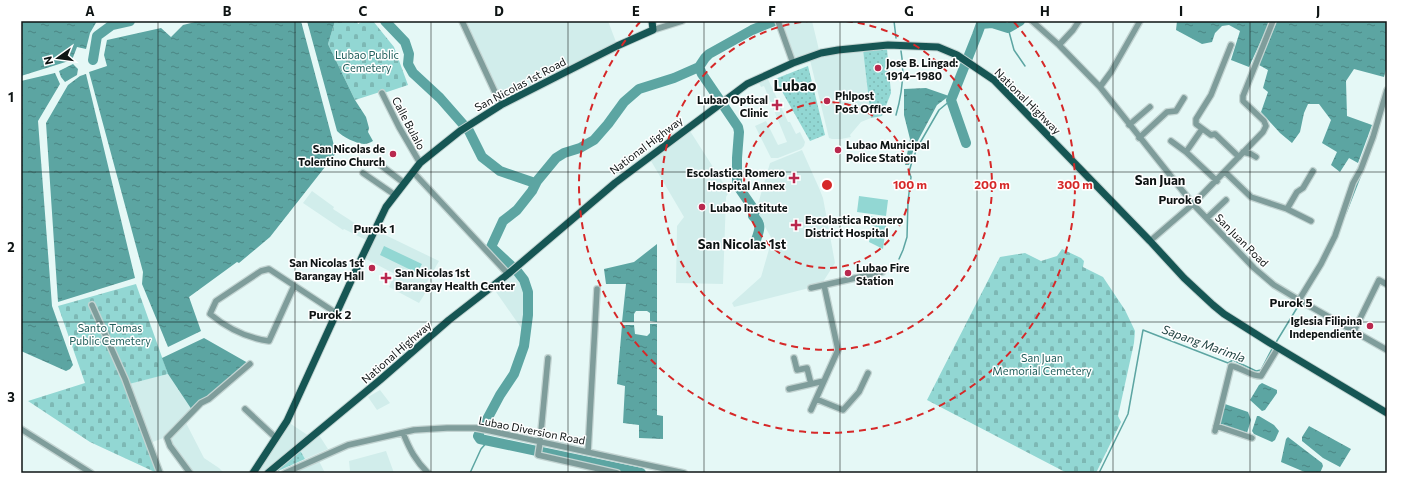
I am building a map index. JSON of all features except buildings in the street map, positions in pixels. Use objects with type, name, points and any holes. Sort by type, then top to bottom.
[{"type":"main road","points":[[652,21],[654,30]]},
{"type":"main road","name":"San Nicolas 1st Road","points":[[253,473],[287,421],[386,207],[420,163],[460,131],[501,104],[617,46],[654,30]]},
{"type":"main road","name":"National Highway","points":[[268,473],[380,380],[449,320],[522,262],[615,183],[728,97],[747,84],[793,62],[826,52],[888,45],[938,47],[957,55],[994,80],[1184,278],[1213,305],[1224,314],[1387,413]]},
{"type":"street","points":[[462,21],[501,104]]},
{"type":"street","points":[[654,30],[682,21]]},
{"type":"street","points":[[778,21],[793,62]]},
{"type":"street","name":"San Juan Road","points":[[1032,21],[1059,45],[1100,87],[1139,138],[1193,204],[1254,268],[1274,285],[1387,350]]},
{"type":"street","points":[[1059,45],[1079,21]]},
{"type":"street","points":[[1100,87],[1123,52],[1140,21]]},
{"type":"street","points":[[1150,241],[1193,204],[1263,132],[1266,126],[1264,121],[1243,101],[1243,96],[1273,21]]},
{"type":"street","points":[[1231,44],[1211,95],[1196,119],[1196,124],[1211,135],[1215,134],[1239,157]]},
{"type":"street","points":[[1299,300],[1321,264],[1335,236],[1353,183],[1373,137],[1387,90]]},
{"type":"street","name":"Calle Bulalo","points":[[382,93],[399,127],[420,163]]},
{"type":"street","points":[[1139,138],[1167,112],[1176,111],[1184,98]]},
{"type":"street","points":[[1129,125],[1150,107]]},
{"type":"street","points":[[1186,152],[1202,129]]},
{"type":"street","points":[[1171,141],[1186,152],[1217,180]]},
{"type":"street","points":[[1243,152],[1251,154],[1256,158]]},
{"type":"street","points":[[379,164],[404,183]]},
{"type":"street","points":[[1288,209],[1297,192],[1303,188],[1313,171]]},
{"type":"street","points":[[413,172],[508,273]]},
{"type":"street","points":[[1225,172],[1251,197],[1288,209],[1310,221]]},
{"type":"street","points":[[363,173],[395,195]]},
{"type":"street","points":[[1207,218],[1226,200]]},
{"type":"street","points":[[294,286],[269,341],[258,340],[244,335],[220,323],[210,314],[216,301],[260,271],[269,269],[336,313]]},
{"type":"street","points":[[811,288],[882,272]]},
{"type":"street","points":[[1354,331],[1379,280],[1386,284]]},
{"type":"street","points":[[811,410],[838,350],[824,285]]},
{"type":"street","points":[[588,452],[597,289]]},
{"type":"street","points":[[92,304],[125,379],[160,473]]},
{"type":"street","points":[[1252,438],[1216,429],[1231,366],[1244,370],[1257,377],[1261,376],[1274,345]]},
{"type":"street","points":[[548,358],[538,455],[617,473]]},
{"type":"street","points":[[794,358],[797,370],[807,368],[811,384]]},
{"type":"street","points":[[190,473],[170,446],[167,438],[201,403],[209,399],[250,364]]},
{"type":"street","points":[[816,398],[843,410],[859,392],[868,372]]},
{"type":"street","points":[[790,389],[824,381]]},
{"type":"street","points":[[245,409],[276,438]]},
{"type":"street","points":[[21,428],[91,473]]},
{"type":"street","name":"Lubao Diversion Road","points":[[285,473],[348,445],[414,430],[432,428],[476,428],[684,473]]},
{"type":"street","points":[[403,433],[410,451],[420,466],[428,473]]},
{"type":"shaded area","points":[[464,21],[608,21],[616,42],[502,101]]},
{"type":"shaded area","points":[[782,21],[812,21],[819,50],[795,58]]},
{"type":"shaded area","points":[[863,50],[871,118],[861,122],[850,135],[851,137],[841,139],[829,138],[810,60],[838,53]]},
{"type":"shaded area","points":[[767,77],[788,122],[790,122],[796,134],[800,132],[805,142],[801,149],[778,158],[771,158],[755,126],[766,121],[778,145],[787,142],[764,86],[761,87],[758,81]]},
{"type":"shaded area","name":"Lubao Institute","points":[[690,131],[729,192],[726,197],[723,284],[676,283],[677,226],[684,217],[651,161]]},
{"type":"shaded area","name":"Escolastica Romero District Hospital","points":[[802,150],[823,198],[835,263],[821,285],[734,307],[732,303],[761,277],[772,239],[756,211],[770,163]]},
{"type":"shaded area","points":[[312,191],[334,207],[333,209],[370,233],[366,240],[344,229],[343,230],[303,203]]},
{"type":"shaded area","points":[[377,231],[439,261],[426,284],[429,287],[419,303],[389,287],[395,274],[364,258]]},
{"type":"shaded area","points":[[515,273],[521,281],[525,292],[524,332],[494,289]]},
{"type":"shaded area","points":[[168,374],[192,410],[166,437],[150,443],[127,384]]},
{"type":"shaded area","points":[[380,390],[390,403],[377,410],[368,397]]},
{"type":"shaded area","points":[[185,421],[204,458],[224,473],[191,473],[180,459],[168,438]]},
{"type":"shaded area","points":[[288,422],[309,436],[266,473],[254,473]]},
{"type":"shaded area","points":[[319,435],[328,449],[305,459],[300,450]]},
{"type":"shaded area","points":[[386,451],[394,473],[347,473],[350,471],[349,461]]},
{"type":"shaded area","points":[[319,461],[325,473],[296,472]]},
{"type":"green space","name":"Lubao Public Cemetery","points":[[335,21],[357,21],[358,24],[363,21],[373,21],[394,47],[408,85],[355,100],[328,44]]},
{"type":"green space","points":[[887,49],[891,93],[882,116],[871,118],[863,50]]},
{"type":"green space","points":[[808,66],[825,135],[810,141],[775,79]]},
{"type":"green space","points":[[859,196],[888,200],[886,216],[857,212]]},
{"type":"green space","points":[[869,216],[887,219],[883,249],[869,242],[870,237],[877,238],[879,228],[868,224]]},
{"type":"green space","points":[[384,246],[422,264],[417,273],[380,255]]},
{"type":"green space","name":"San Juan Memorial Cemetery","points":[[1062,249],[1081,258],[1084,261],[1083,267],[1103,277],[1125,310],[1135,331],[1134,343],[1118,416],[1121,422],[1096,473],[1067,473],[927,400],[1000,257],[1025,253],[1041,261],[1057,256]]},
{"type":"green space","name":"Santo Tomas Public Cemetery","points":[[136,284],[168,374],[125,385],[157,473],[90,442],[28,401],[85,383],[58,306]]},
{"type":"green space","points":[[300,450],[305,459],[278,471],[276,469]]},
{"type":"water","points":[[21,21],[97,21],[90,33],[86,49],[77,47],[72,60],[21,76]]},
{"type":"water","points":[[199,21],[301,21],[336,153],[270,237],[239,263],[237,262],[189,297],[201,331],[168,347],[142,284],[143,272],[89,72],[107,66],[104,55],[107,40],[161,28],[171,37],[183,25]]},
{"type":"water","points":[[307,21],[335,21],[328,44],[355,100],[366,117],[369,128],[368,132],[373,141],[365,144],[357,142],[337,131]]},
{"type":"water","points":[[1177,21],[1270,21],[1249,67],[1231,60],[1240,31],[1229,25],[1222,26],[1215,33],[1212,42],[1202,44],[1176,30]]},
{"type":"water","points":[[1277,21],[1387,21],[1387,65],[1384,77],[1354,69],[1346,81],[1347,116],[1372,125],[1358,163],[1349,158],[1340,172],[1331,165],[1337,152],[1322,143],[1331,120],[1319,104],[1308,104],[1304,113],[1300,132],[1292,143],[1280,133],[1261,112],[1268,92],[1263,88],[1268,70],[1259,65]]},
{"type":"water","points":[[73,64],[78,69],[77,75],[65,82],[59,71]]},
{"type":"water","points":[[55,73],[60,84],[38,121],[52,306],[73,365],[66,371],[21,351],[21,81]]},
{"type":"water","points":[[86,74],[135,278],[58,302],[46,123],[68,85],[80,76]]},
{"type":"water","points":[[926,88],[949,96],[937,105],[914,148],[909,165],[905,165],[910,139],[904,115],[904,89]]},
{"type":"water","points":[[657,244],[657,322],[650,321],[650,313],[647,311],[636,311],[634,314],[634,322],[622,322],[626,284],[606,284],[604,269],[634,262]]},
{"type":"water","points":[[650,324],[657,324],[657,415],[663,416],[663,439],[639,438],[639,425],[623,423],[625,386],[617,384],[622,325],[634,325],[635,334],[647,336],[650,333]]},
{"type":"water","points":[[204,338],[248,363],[192,410],[168,374],[162,358]]},
{"type":"water","points":[[1262,383],[1277,390],[1277,393],[1265,410],[1262,411],[1250,400],[1259,385]]},
{"type":"water","points":[[1225,404],[1248,412],[1251,420],[1247,433],[1220,424]]},
{"type":"water","points":[[1257,416],[1274,425],[1279,431],[1275,440],[1272,442],[1254,434],[1252,431]]},
{"type":"water","points":[[1309,426],[1351,449],[1340,467],[1323,458],[1302,441],[1302,437]]},
{"type":"water","points":[[1288,437],[1322,463],[1323,466],[1320,473],[1307,473],[1281,462],[1286,439]]},
{"type":"waterway","points":[[93,60],[97,36],[112,25],[130,21]]},
{"type":"waterway","points":[[385,21],[405,42],[409,54],[408,64],[413,73],[440,98],[469,131],[482,157],[500,171],[535,183]]},
{"type":"waterway","points":[[756,240],[759,224],[753,216],[755,211],[737,185],[738,127],[702,74],[699,67],[709,54],[752,30],[774,21]]},
{"type":"waterway","points":[[894,21],[896,38]]},
{"type":"waterway","points":[[966,143],[951,100],[981,24],[992,23],[1008,28],[1020,21]]},
{"type":"waterway","points":[[1008,28],[1014,50],[1025,66]]},
{"type":"waterway","points":[[896,115],[902,83],[903,67],[901,51]]},
{"type":"waterway","points":[[484,425],[500,395],[514,374],[524,346],[528,315],[528,292],[524,280],[517,271],[491,247],[503,221],[517,210],[532,191],[537,181],[556,158],[564,153],[580,148],[594,140],[624,102],[639,89],[674,78],[699,67]]},
{"type":"waterway","points":[[899,259],[907,237],[908,201],[911,177],[909,172],[911,165],[917,148],[939,110],[951,100]]},
{"type":"waterway","name":"Sapang Marimla","points":[[1346,213],[1360,177]]},
{"type":"waterway","name":"Sapang Marimla","points":[[1275,344],[1300,303]]},
{"type":"waterway","name":"Sapang Marimla","points":[[1099,473],[1128,414],[1143,330],[1228,363],[1233,360],[1256,371],[1261,370],[1273,347]]},
{"type":"waterway","points":[[479,434],[478,436],[480,439],[641,473]]},
{"type":"waterway","points":[[470,473],[481,449],[489,440]]},
{"type":"place","name":"Jose B. Lingad: 1914–1980","points":[[878,68]]},
{"type":"place","name":"Phlpost Post Office","points":[[827,101]]},
{"type":"place","name":"Lubao Optical Clinic","points":[[777,105]]},
{"type":"place","name":"Lubao Municipal Police Station","points":[[838,150]]},
{"type":"place","name":"San Nicolas de Tolentino Church","points":[[393,154]]},
{"type":"place","name":"Escolastica Romero Hospital Annex","points":[[794,178]]},
{"type":"place","name":"Lubao Institute","points":[[702,207]]},
{"type":"place","name":"Escolastica Romero District Hospital","points":[[796,225]]},
{"type":"place","name":"San Nicolas 1st Barangay Hall","points":[[372,268]]},
{"type":"place","name":"Lubao Fire Station","points":[[848,273]]},
{"type":"place","name":"San Nicolas 1st Barangay Health Center","points":[[386,278]]},
{"type":"place","name":"Iglesia Filipina Independiente","points":[[1370,326]]},
{"type":"district","name":"Lubao","points":[[795,85]]},
{"type":"district","name":"San Juan","points":[[1160,180]]},
{"type":"district","name":"Purok 6","points":[[1180,199]]},
{"type":"district","name":"Purok 1","points":[[374,228]]},
{"type":"district","name":"San Nicolas 1st","points":[[742,244]]},
{"type":"district","name":"Purok 5","points":[[1291,302]]},
{"type":"district","name":"Purok 2","points":[[330,314]]}]
